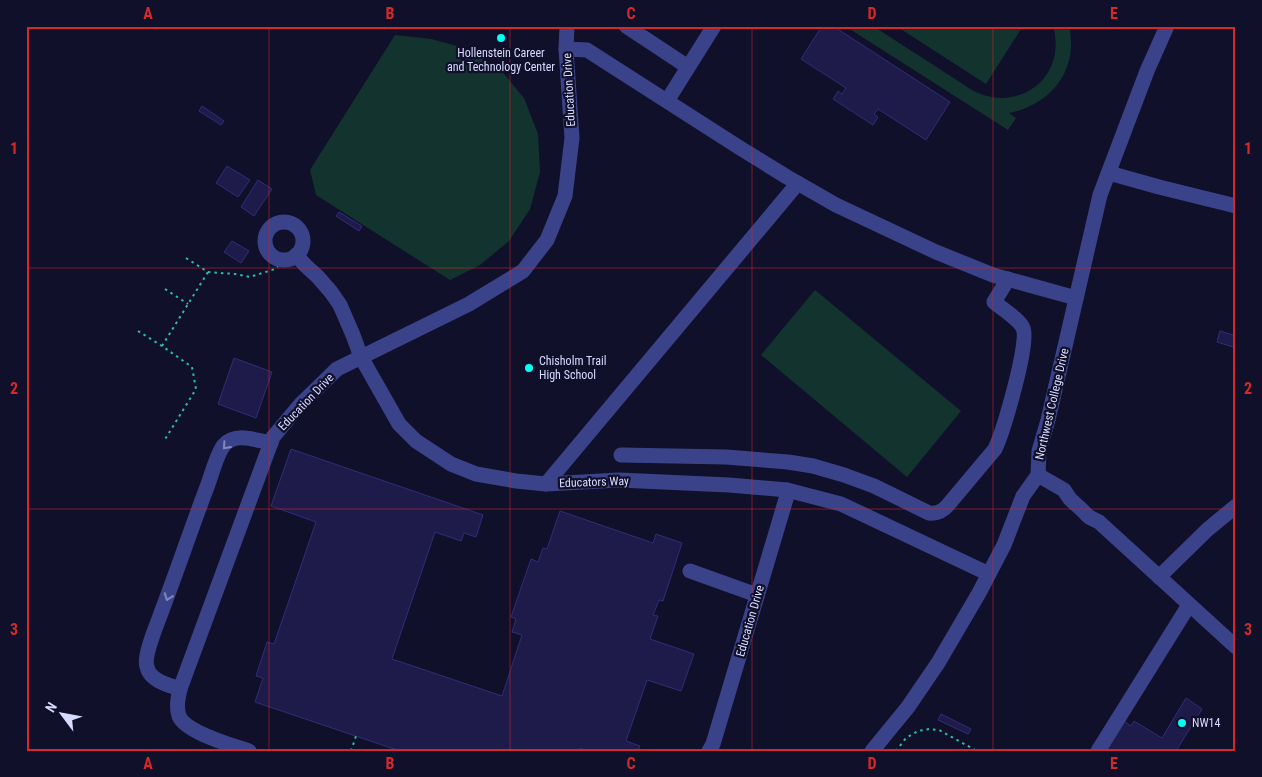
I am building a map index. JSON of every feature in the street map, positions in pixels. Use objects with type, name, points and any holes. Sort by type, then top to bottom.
[{"type":"street","name":"Education Drive","points":[[249,751],[219,741],[186,726],[180,718],[177,702],[270,443],[300,405],[337,370],[469,304],[523,271],[547,240],[566,196],[572,138],[566,49],[567,26]]},
{"type":"street","points":[[626,26],[688,67]]},
{"type":"street","points":[[667,101],[714,26]]},
{"type":"street","name":"Northwest College Drive","points":[[872,751],[908,707],[938,663],[989,574],[1004,545],[1024,496],[1038,474],[1039,452],[1100,195],[1147,71],[1167,26]]},
{"type":"street","points":[[566,49],[586,50],[836,205],[936,252],[993,275],[1076,298]]},
{"type":"street","points":[[1109,172],[1159,187],[1236,206]]},
{"type":"street","points":[[546,484],[798,183]]},
{"type":"street","name":"Educators Way","points":[[291,257],[306,266],[318,277],[340,305],[361,358],[399,424],[416,441],[451,464],[476,474],[546,484],[619,480],[729,485],[786,490],[841,504],[989,574]]},
{"type":"street","points":[[621,455],[726,457],[813,466],[874,486],[930,513],[940,513],[995,449],[1005,423],[1019,370],[1025,335],[1022,326],[994,302],[1008,279]]},
{"type":"street","points":[[180,690],[155,678],[146,666],[152,637],[216,461],[223,446],[233,438],[243,437],[270,443]]},
{"type":"street","points":[[1038,474],[1087,503],[1099,522],[1236,647]]},
{"type":"street","name":"Education Drive","points":[[709,751],[713,744],[786,499],[786,490]]},
{"type":"street","points":[[1159,577],[1207,530],[1236,506]]},
{"type":"street","points":[[690,571],[757,594]]},
{"type":"street","points":[[1098,751],[1189,605]]},
{"type":"path","points":[[186,258],[208,272],[250,277],[276,269],[291,257]]},
{"type":"path","points":[[162,346],[208,272]]},
{"type":"path","points":[[165,289],[188,304]]},
{"type":"path","points":[[138,331],[192,367],[196,389],[164,441]]},
{"type":"path","points":[[896,751],[906,738],[918,731],[929,728],[939,730],[977,751]]},
{"type":"path","points":[[351,751],[356,736]]},
{"type":"green space","points":[[845,26],[873,26],[972,90],[989,97],[1006,98],[1022,94],[1035,86],[1046,75],[1053,61],[1056,44],[1053,26],[1069,26],[1070,57],[1065,71],[1049,94],[1024,109],[1009,113],[1016,118],[1008,130]]},
{"type":"green space","points":[[896,26],[1023,26],[986,84]]},
{"type":"green space","points":[[395,35],[431,39],[468,49],[500,69],[524,98],[538,134],[540,172],[530,209],[509,241],[480,265],[450,280],[316,195],[310,170]]},
{"type":"green space","points":[[815,290],[961,411],[907,477],[761,355]]},
{"type":"building","points":[[822,26],[833,26],[950,102],[926,140],[878,109],[874,114],[878,117],[873,125],[833,99],[838,91],[842,94],[846,88],[801,59]]},
{"type":"building","points":[[202,106],[224,121],[221,125],[199,111]]},
{"type":"building","points":[[227,166],[250,180],[238,197],[216,183]]},
{"type":"building","points":[[258,180],[272,189],[254,216],[241,207]]},
{"type":"building","points":[[339,212],[362,226],[359,231],[336,216]]},
{"type":"building","points":[[232,241],[249,251],[241,263],[224,252]]},
{"type":"building","points":[[1220,331],[1236,336],[1236,348],[1217,342]]},
{"type":"building","points":[[234,358],[272,372],[256,418],[218,404]]},
{"type":"building","points":[[291,449],[483,515],[476,537],[464,533],[461,541],[435,532],[392,659],[502,696],[522,635],[512,632],[516,619],[511,617],[531,559],[538,562],[543,548],[547,549],[560,511],[653,543],[656,534],[682,543],[663,601],[659,600],[653,615],[658,616],[650,639],[694,654],[681,691],[647,680],[626,741],[640,746],[638,751],[588,751],[580,748],[579,751],[400,751],[255,702],[263,678],[256,676],[267,642],[274,644],[316,522],[271,506]]},
{"type":"building","name":"NW14","points":[[1186,698],[1202,709],[1176,751],[1106,751],[1124,721],[1131,726],[1134,721],[1162,738]]},
{"type":"building","points":[[941,714],[971,729],[968,734],[938,720]]},
{"type":"place","name":"Hollenstein Career and Technology Center","points":[[501,38]]},
{"type":"place","name":"Chisholm Trail High School","points":[[529,368]]},
{"type":"place","name":"NW14","points":[[1182,723]]}]
